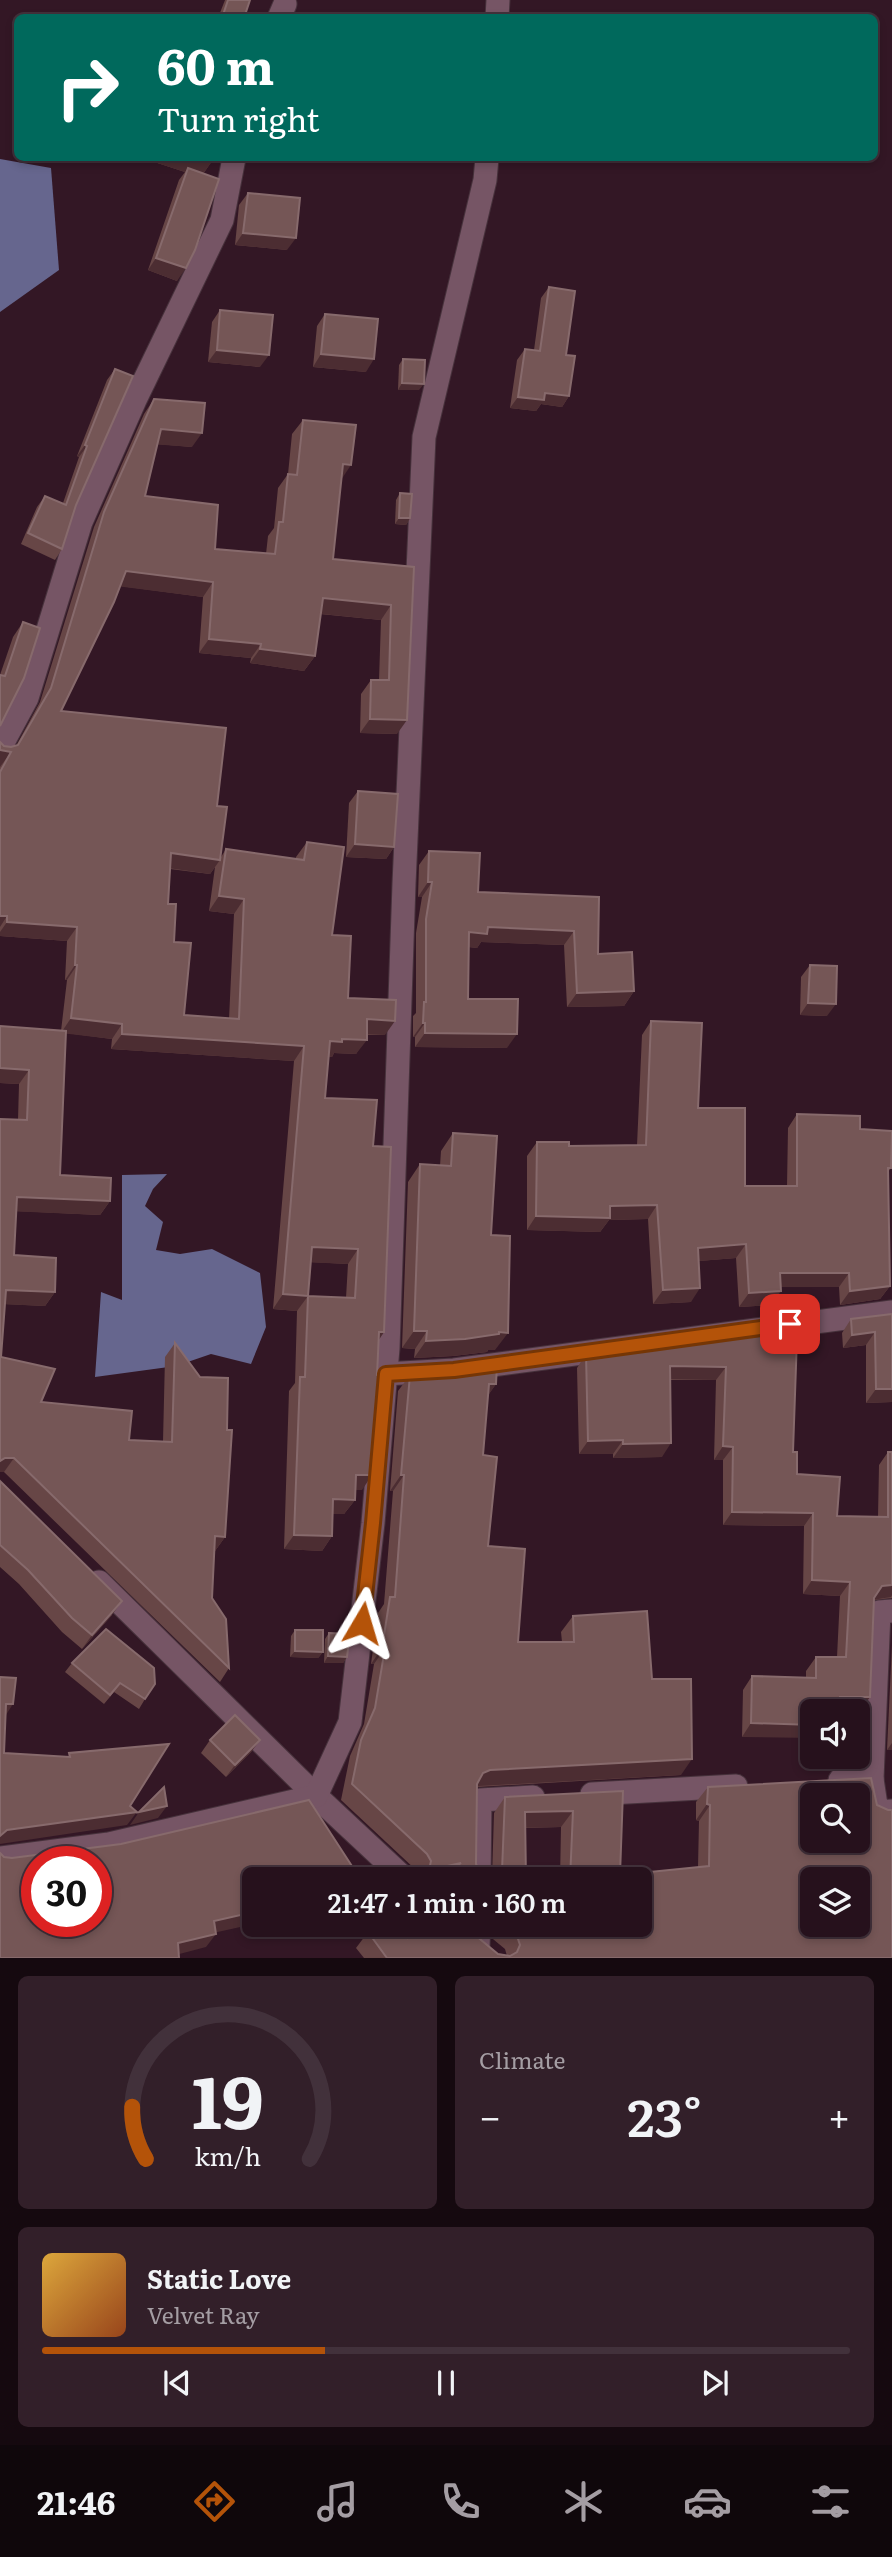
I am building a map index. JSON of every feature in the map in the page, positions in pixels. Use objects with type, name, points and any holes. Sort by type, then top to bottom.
[{"type":"street","points":[[0,748],[27,698],[81,522],[135,400],[222,220],[233,161]]},
{"type":"street","points":[[316,1796],[350,1723],[373,1523],[386,1374],[424,437],[485,180],[487,161]]},
{"type":"street","points":[[386,1374],[454,1370],[892,1312]]},
{"type":"street","points":[[79,1562],[316,1796],[392,1867]]},
{"type":"street","points":[[892,1611],[879,1612],[872,1779],[877,1812],[892,1811]]},
{"type":"street","points":[[818,1782],[872,1779]]},
{"type":"street","points":[[479,1867],[480,1800],[764,1784]]},
{"type":"street","points":[[0,1858],[109,1844],[316,1796]]},
{"type":"water","points":[[0,159],[51,168],[59,270],[0,312]]},
{"type":"water","points":[[167,1174],[153,1189],[145,1206],[163,1222],[156,1250],[180,1254],[212,1249],[260,1273],[266,1327],[251,1364],[211,1354],[176,1366],[95,1377],[101,1292],[122,1300],[122,1175]]},
{"type":"building","points":[[228,0],[250,0],[245,14],[223,14]]},
{"type":"building","points":[[188,168],[219,179],[195,250],[186,268],[156,258]]},
{"type":"building","points":[[248,193],[300,198],[296,238],[243,233]]},
{"type":"building","points":[[549,287],[575,291],[566,355],[575,356],[569,396],[545,393],[544,400],[518,397],[525,349],[540,351]]},
{"type":"building","points":[[220,310],[273,315],[269,355],[217,350]]},
{"type":"building","points":[[325,314],[378,319],[374,359],[321,354]]},
{"type":"building","points":[[403,359],[425,360],[424,384],[402,383]]},
{"type":"building","points":[[115,369],[133,376],[76,505],[62,549],[28,533],[45,496],[66,505],[87,446],[85,445]]},
{"type":"building","points":[[154,399],[205,403],[202,433],[161,429],[145,496],[218,505],[215,549],[275,554],[279,522],[283,522],[288,474],[297,475],[303,420],[356,425],[351,465],[343,464],[333,559],[414,567],[407,720],[370,719],[371,680],[389,680],[391,605],[323,598],[315,656],[260,649],[261,644],[209,639],[213,582],[126,571],[114,602],[61,711],[226,728],[217,806],[227,807],[220,860],[171,853],[168,904],[176,904],[174,942],[191,943],[184,1015],[239,1019],[244,899],[219,896],[226,849],[304,860],[307,842],[344,847],[332,935],[351,936],[348,998],[396,1000],[395,1021],[367,1019],[367,1040],[330,1041],[325,1098],[377,1100],[373,1146],[391,1147],[384,1332],[379,1332],[377,1375],[381,1375],[372,1475],[356,1475],[355,1500],[333,1499],[332,1536],[294,1535],[300,1377],[305,1377],[308,1296],[283,1294],[304,1046],[122,1034],[122,1024],[71,1018],[77,965],[77,927],[7,922],[7,916],[0,916],[0,772],[11,752],[0,750],[0,742],[4,746],[18,745],[51,688],[104,512]],"holes":[[[312,1247],[358,1249],[355,1298],[308,1296]]]},
{"type":"building","points":[[400,493],[412,494],[410,518],[399,518]]},
{"type":"building","points":[[23,622],[40,628],[24,678],[0,726],[0,675],[5,676]]},
{"type":"building","points":[[358,791],[398,794],[394,847],[355,844]]},
{"type":"building","points":[[429,851],[480,853],[478,892],[599,897],[598,954],[632,952],[634,991],[577,993],[574,931],[488,927],[487,934],[469,932],[468,999],[518,999],[517,1034],[425,1033],[426,919],[432,882],[428,882]]},
{"type":"building","points":[[810,965],[837,966],[836,1004],[808,1003]]},
{"type":"building","points":[[651,1021],[702,1023],[698,1108],[745,1108],[745,1186],[797,1186],[797,1114],[860,1116],[860,1129],[892,1131],[891,1168],[888,1168],[890,1286],[850,1291],[849,1273],[780,1273],[781,1291],[749,1293],[746,1244],[698,1248],[700,1288],[663,1290],[657,1205],[610,1206],[610,1218],[536,1216],[537,1142],[569,1142],[569,1146],[646,1145]]},
{"type":"building","points":[[0,1026],[66,1031],[60,1175],[111,1178],[110,1201],[17,1197],[14,1255],[56,1258],[55,1292],[6,1290],[1,1357],[55,1369],[41,1402],[132,1411],[129,1440],[172,1442],[175,1343],[200,1377],[228,1378],[227,1430],[232,1430],[225,1537],[215,1536],[212,1598],[226,1619],[229,1668],[14,1458],[0,1461],[0,1119],[27,1120],[29,1070],[0,1068]]},
{"type":"building","points":[[453,1133],[497,1136],[491,1235],[510,1236],[508,1333],[426,1341],[427,1331],[414,1331],[420,1164],[451,1166]]},
{"type":"building","points":[[892,1314],[892,1389],[876,1389],[875,1332],[852,1335],[851,1319]]},
{"type":"building","points":[[732,1335],[797,1337],[793,1452],[797,1452],[797,1474],[840,1477],[837,1516],[888,1517],[888,1452],[892,1452],[892,1585],[882,1586],[874,1598],[870,1697],[800,1699],[800,1725],[751,1723],[752,1676],[816,1678],[816,1657],[846,1657],[850,1582],[812,1580],[813,1513],[732,1512],[733,1447],[723,1446],[726,1367],[670,1366],[671,1443],[623,1444],[623,1440],[588,1441],[586,1354],[652,1346],[695,1345],[695,1340]]},
{"type":"building","points":[[497,1364],[496,1384],[489,1384],[483,1455],[497,1457],[488,1546],[525,1549],[518,1642],[574,1642],[573,1616],[647,1611],[652,1679],[691,1679],[692,1759],[490,1770],[483,1773],[477,1784],[478,1867],[456,1867],[461,1863],[430,1867],[431,1861],[427,1854],[352,1784],[361,1740],[375,1708],[390,1597],[395,1597],[404,1475],[401,1475],[410,1375],[422,1376],[422,1371]]},
{"type":"building","points":[[0,1481],[122,1601],[92,1635],[0,1545]]},
{"type":"building","points":[[106,1629],[154,1668],[155,1684],[145,1699],[120,1683],[110,1695],[72,1663]]},
{"type":"building","points":[[295,1630],[323,1630],[323,1652],[295,1651]]},
{"type":"building","points":[[329,1633],[350,1634],[347,1657],[328,1656]]},
{"type":"building","points":[[0,1677],[16,1678],[13,1704],[6,1704],[4,1753],[70,1757],[69,1753],[169,1744],[130,1806],[137,1812],[7,1830],[0,1836]]},
{"type":"building","points":[[235,1715],[260,1740],[235,1765],[210,1740]]},
{"type":"building","points":[[871,1778],[877,1805],[892,1810],[892,1958],[387,1958],[372,1937],[477,1937],[498,1954],[510,1956],[517,1952],[520,1945],[517,1937],[652,1937],[652,1872],[709,1866],[708,1787]]},
{"type":"building","points":[[164,1787],[167,1806],[139,1812]]},
{"type":"building","points":[[623,1791],[620,1867],[571,1867],[573,1811],[525,1812],[526,1867],[502,1867],[505,1797]]},
{"type":"building","points":[[309,1800],[353,1867],[242,1867],[242,1915],[214,1921],[216,1934],[178,1943],[179,1958],[0,1958],[0,1853],[4,1857],[21,1857],[21,1937],[112,1937],[112,1846],[105,1846]]},
{"type":"route","points":[[362,1623],[386,1374],[454,1370],[790,1324]]}]
